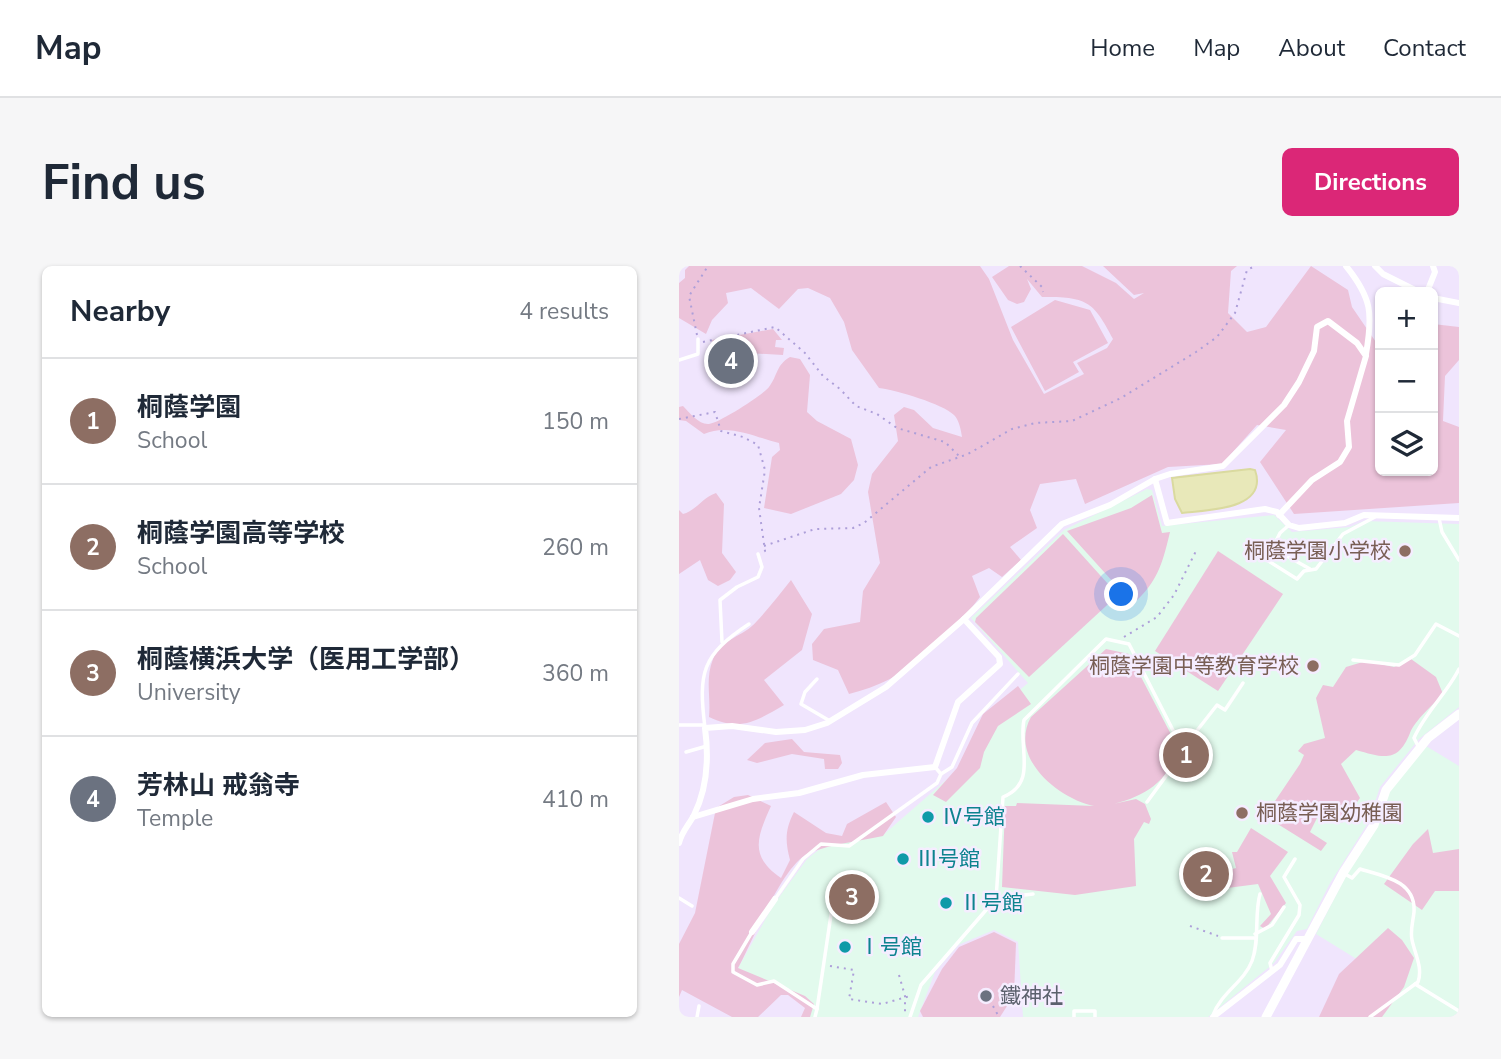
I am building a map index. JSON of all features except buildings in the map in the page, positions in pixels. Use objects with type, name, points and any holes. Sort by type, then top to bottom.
[{"type":"street","points":[[1279,515],[1312,480],[1340,462],[1349,447],[1347,421],[1366,356],[1372,322],[1364,289],[1346,266]]},
{"type":"street","points":[[1375,266],[1383,274],[1409,287]]},
{"type":"street","points":[[1429,287],[1435,272],[1433,266]]},
{"type":"street","points":[[1438,299],[1459,303]]},
{"type":"street","points":[[679,844],[682,831],[694,817],[708,769],[705,726],[732,726],[776,732],[805,730],[830,721],[886,687],[964,619],[1062,524],[1110,505],[1155,479],[1223,466],[1284,405],[1307,368],[1314,351],[1315,333],[1321,323],[1335,324],[1357,343],[1366,356]]},
{"type":"street","points":[[1155,479],[1167,523],[1265,509],[1279,515],[1289,525],[1299,527],[1378,516],[1459,518]]},
{"type":"street","points":[[694,817],[753,799],[799,793],[863,775],[935,767],[958,702],[1000,664],[999,657],[964,619]]},
{"type":"street","points":[[1266,1017],[1343,873],[1374,825],[1386,790],[1419,747],[1459,713]]},
{"type":"street","points":[[752,932],[775,899]]},
{"type":"street","points":[[1213,1017],[1280,965],[1296,939],[1309,939]]},
{"type":"lane","points":[[679,360],[698,354],[699,341]]},
{"type":"lane","points":[[1275,543],[1268,545],[1262,557],[1297,579],[1304,571],[1316,569],[1343,534],[1378,516]]},
{"type":"lane","points":[[1439,517],[1442,532],[1459,561]]},
{"type":"lane","points":[[1289,525],[1280,533],[1275,543],[1278,551],[1311,570]]},
{"type":"lane","points":[[722,642],[720,600],[737,587],[758,577],[762,567],[758,554]]},
{"type":"lane","points":[[679,725],[705,726],[701,695],[710,660],[722,642],[749,624]]},
{"type":"lane","points":[[1353,660],[1399,664],[1415,656],[1436,624],[1458,633]]},
{"type":"lane","points":[[910,1017],[921,985],[996,899],[1003,797],[1013,793],[1024,777],[1024,720],[1106,639],[1129,644],[1180,744],[1180,752]]},
{"type":"lane","points":[[1419,747],[1415,738],[1419,727],[1441,700],[1459,669]]},
{"type":"lane","points":[[775,899],[803,859],[821,844],[849,846],[937,783],[940,774],[952,767],[972,723],[1018,674]]},
{"type":"lane","points":[[817,679],[806,692],[801,704],[830,721]]},
{"type":"lane","points":[[1147,802],[1169,776],[1180,752],[1217,705],[1225,710],[1243,683]]},
{"type":"lane","points":[[686,752],[707,746]]},
{"type":"lane","points":[[935,767],[940,774]]},
{"type":"lane","points":[[1272,971],[1270,963],[1299,915],[1300,905],[1284,877],[1295,859]]},
{"type":"lane","points":[[1343,873],[1352,878],[1360,869],[1396,879],[1409,890],[1414,909],[1411,933],[1421,973],[1415,984],[1370,1017]]},
{"type":"lane","points":[[996,899],[1033,894]]},
{"type":"lane","points":[[1213,1017],[1217,1003],[1246,974],[1253,961],[1260,894]]},
{"type":"lane","points":[[679,898],[692,906]]},
{"type":"lane","points":[[1222,938],[1255,936],[1272,925],[1284,907]]},
{"type":"lane","points":[[815,1017],[832,908]]},
{"type":"lane","points":[[752,932],[733,964],[733,972],[757,985],[774,981],[817,1009]]},
{"type":"lane","points":[[1415,984],[1459,1011]]},
{"type":"lane","points":[[697,1017],[699,1006]]},
{"type":"lane","points":[[1074,1017],[1074,1011],[1095,1011],[1095,1017]]},
{"type":"path","points":[[708,266],[689,296],[699,341],[775,327],[805,353],[823,376],[841,389],[856,406],[877,414],[897,428],[945,442],[961,457]]},
{"type":"path","points":[[1020,266],[1042,287],[1043,292]]},
{"type":"path","points":[[764,546],[815,530],[853,527],[870,518],[931,467],[968,454],[1012,429],[1035,423],[1072,421],[1121,398],[1217,337],[1235,313],[1247,270],[1255,266]]},
{"type":"path","points":[[679,419],[715,412],[721,431],[743,437],[758,445],[765,470],[759,508],[765,551],[758,554]]},
{"type":"path","points":[[1117,642],[1157,617],[1174,595],[1197,549]]},
{"type":"path","points":[[1190,926],[1207,929],[1222,938]]},
{"type":"path","points":[[824,965],[854,970],[849,999],[882,1004],[918,993]]},
{"type":"path","points":[[899,975],[905,998],[904,1016],[910,1017]]},
{"type":"path","points":[[993,1006],[999,1017]]},
{"type":"shaded area","points":[[689,266],[980,266],[989,279],[1013,340],[1044,394],[1084,374],[1077,363],[1107,348],[1113,339],[1100,316],[1087,303],[1069,298],[1042,297],[1027,279],[1031,289],[1024,302],[1017,304],[1008,300],[992,277],[1009,266],[1082,266],[1116,283],[1134,299],[1144,293],[1134,295],[1103,266],[1237,266],[1231,271],[1228,313],[1247,332],[1266,327],[1311,266],[1348,290],[1352,307],[1375,341],[1375,476],[1438,476],[1438,325],[1459,327],[1459,360],[1445,376],[1443,421],[1459,427],[1459,503],[1294,514],[1260,462],[1286,430],[1257,425],[1222,464],[1168,467],[1085,504],[1076,479],[1040,484],[1030,510],[1037,528],[1010,547],[1021,560],[1002,577],[989,568],[972,576],[980,597],[953,630],[907,669],[870,688],[849,694],[838,670],[813,660],[812,644],[824,629],[860,622],[863,591],[880,563],[868,492],[872,474],[898,441],[894,415],[904,407],[914,410],[933,428],[962,437],[958,422],[954,415],[940,406],[879,388],[852,350],[844,322],[830,298],[808,288],[798,289],[779,309],[751,288],[726,293],[728,303],[712,320],[706,334],[679,318],[679,283],[685,278],[685,270]]},
{"type":"shaded area","points":[[1055,300],[1090,310],[1108,343],[1073,362],[1079,372],[1045,391],[1011,327]]},
{"type":"shaded area","points":[[773,329],[782,340],[776,340],[775,347],[784,348],[783,355],[748,353],[746,345],[714,350],[712,340]]},
{"type":"shaded area","points":[[790,357],[800,359],[810,375],[807,412],[817,421],[851,439],[858,465],[854,480],[841,494],[791,514],[764,508],[772,457],[780,450],[779,443],[732,430],[704,434],[686,421],[679,420],[679,407],[683,406],[705,424],[731,414],[765,391],[782,363]]},
{"type":"shaded area","points":[[1255,470],[1257,483],[1253,493],[1245,500],[1220,509],[1182,513],[1175,499],[1172,478]]},
{"type":"shaded area","points":[[1147,489],[1152,490],[1162,526],[1274,515],[1292,532],[1350,527],[1364,521],[1459,524],[1459,707],[1419,739],[1380,787],[1368,823],[1329,885],[1307,929],[1297,931],[1274,963],[1208,1017],[1023,1017],[1018,942],[994,930],[958,945],[935,972],[918,1017],[808,1017],[813,1006],[738,968],[774,904],[807,859],[825,845],[883,835],[960,768],[991,714],[1028,683],[971,618],[1064,530]]},
{"type":"shaded area","points":[[716,493],[724,504],[722,553],[736,572],[730,580],[718,586],[708,580],[700,560],[679,574],[679,510],[683,514],[688,512]]},
{"type":"shaded area","points":[[1152,495],[1162,533],[1170,532],[1158,572],[1133,604],[1067,531],[1131,508]]},
{"type":"shaded area","points":[[1063,534],[1118,595],[1029,677],[975,622],[976,618]]},
{"type":"shaded area","points":[[1218,551],[1283,594],[1218,691],[1155,651]]},
{"type":"shaded area","points":[[791,580],[812,614],[802,650],[764,680],[784,705],[748,723],[730,724],[709,717],[709,674],[717,652],[721,646],[752,626]]},
{"type":"shaded area","points":[[1106,649],[1129,654],[1175,742],[1174,756],[1169,768],[1153,787],[1130,799],[1104,806],[1136,799],[1145,804],[1151,819],[1149,824],[1144,822],[1134,839],[1136,886],[1075,895],[1002,887],[1005,806],[1016,806],[1017,803],[1094,806],[1066,795],[1041,774],[1026,747],[1026,732],[1031,717]]},
{"type":"shaded area","points":[[1411,659],[1436,677],[1443,694],[1412,728],[1405,743],[1395,754],[1382,756],[1356,750],[1341,764],[1360,798],[1342,823],[1321,810],[1310,832],[1327,843],[1321,851],[1265,816],[1300,764],[1304,755],[1298,751],[1304,744],[1325,738],[1316,698],[1323,685],[1333,687],[1346,667],[1366,661],[1394,667]]},
{"type":"shaded area","points":[[1018,686],[1031,704],[998,726],[984,752],[980,768],[946,802],[933,795],[957,768],[983,714]]},
{"type":"shaded area","points":[[792,739],[804,752],[840,755],[842,763],[838,769],[825,769],[824,759],[792,754],[757,763],[747,760],[765,743]]},
{"type":"shaded area","points":[[1426,746],[1459,766],[1459,1017],[1355,1017],[1360,967],[1355,958],[1316,934],[1390,790]]},
{"type":"shaded area","points":[[748,795],[771,806],[762,827],[760,854],[771,870],[781,878],[790,860],[787,836],[794,812],[826,833],[842,836],[847,824],[886,802],[896,817],[883,836],[827,847],[809,853],[799,860],[769,905],[738,968],[805,996],[814,1004],[810,1017],[801,1017],[805,1008],[788,995],[781,995],[758,1017],[732,1017],[682,990],[679,997],[679,944],[695,913],[716,808],[734,797]]},
{"type":"shaded area","points":[[1251,828],[1288,852],[1270,876],[1286,903],[1265,929],[1260,926],[1271,914],[1258,884],[1212,890],[1221,877],[1221,872],[1236,868],[1232,852],[1237,852]]},
{"type":"shaded area","points":[[1428,829],[1433,853],[1459,849],[1459,891],[1435,891],[1422,910],[1384,884],[1413,844]]},
{"type":"shaded area","points":[[1388,928],[1402,940],[1414,958],[1404,987],[1382,1017],[1319,1017],[1339,974]]},
{"type":"shaded area","points":[[994,932],[1016,943],[1014,995],[1000,1017],[923,1017],[920,1011],[942,969],[959,947]]},
{"type":"place","name":"芳林山 戒翁寺","points":[[731,361]]},
{"type":"place","name":"桐蔭学園小学校","points":[[1405,551]]},
{"type":"place","name":"桐蔭学園中等教育学校","points":[[1313,666]]},
{"type":"place","name":"桐蔭学園","points":[[1186,755]]},
{"type":"place","name":"桐蔭学園幼稚園","points":[[1242,813]]},
{"type":"place","name":"Ⅳ号館","points":[[928,817]]},
{"type":"place","name":"Ⅲ号館","points":[[903,859]]},
{"type":"place","name":"桐蔭学園高等学校","points":[[1206,874]]},
{"type":"place","name":"桐蔭横浜大学（医用工学部）","points":[[852,897]]},
{"type":"place","name":"Ⅱ号館","points":[[946,903]]},
{"type":"place","name":"Ⅰ号館","points":[[845,947]]},
{"type":"place","name":"鐵神社","points":[[986,996]]}]
